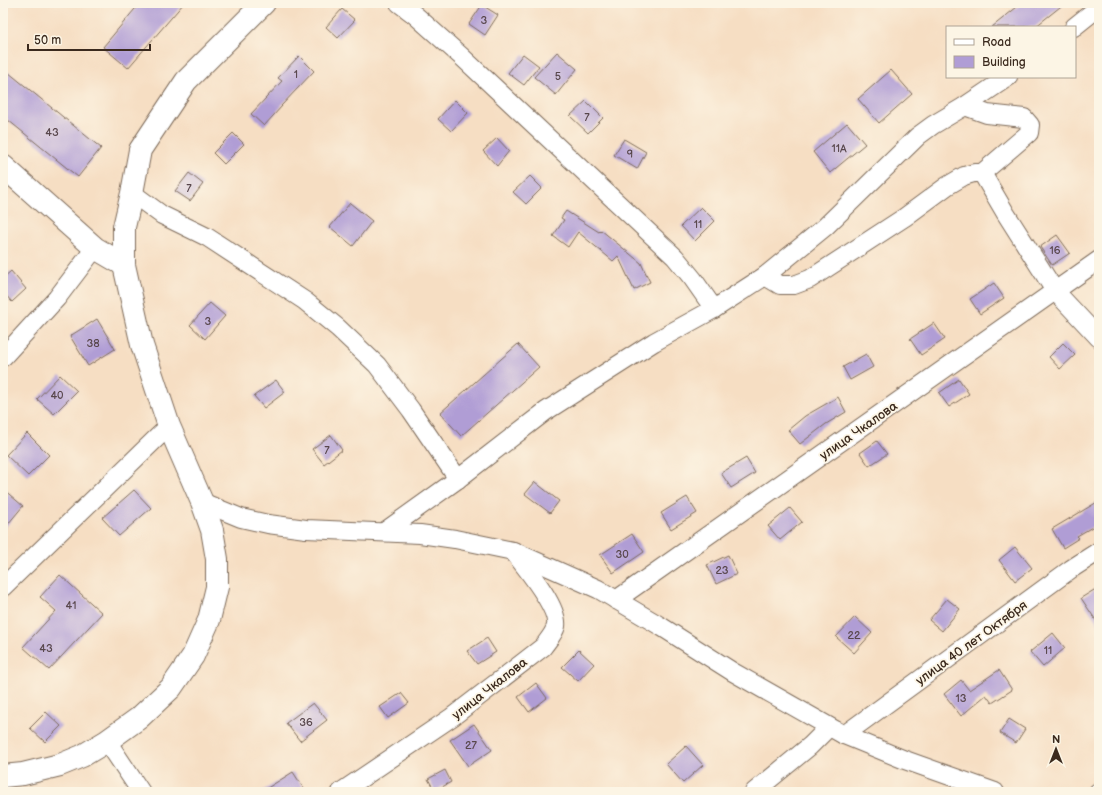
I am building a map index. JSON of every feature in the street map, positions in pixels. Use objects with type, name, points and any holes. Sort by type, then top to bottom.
[{"type":"main road","points":[[3,776],[23,774],[60,765],[82,756],[140,718],[171,688],[193,656],[208,620],[217,587],[217,559],[212,530],[202,502],[169,426],[142,345],[124,265],[124,227],[140,150],[186,81],[264,3]]},
{"type":"main road","points":[[3,166],[95,248],[124,265]]},
{"type":"street","points":[[399,3],[467,62],[675,257],[693,279],[714,309]]},
{"type":"street","points":[[1075,26],[1099,8]]},
{"type":"street","points":[[384,532],[458,479],[546,411],[654,342],[714,309],[765,276],[825,227],[918,136],[932,125],[965,106],[1007,78]]},
{"type":"street","points":[[765,276],[780,285],[794,285],[810,279],[905,217],[947,186],[964,176],[974,173],[982,173],[1029,133],[1030,125],[1024,118],[987,114],[965,106]]},
{"type":"street","points":[[982,173],[1055,291],[1099,338]]},
{"type":"street","points":[[132,193],[162,215],[207,237],[305,301],[338,328],[377,365],[411,410],[458,479]]},
{"type":"street","points":[[3,356],[57,298],[95,248]]},
{"type":"street","name":"улица Чкалова","points":[[616,600],[1099,260]]},
{"type":"street","points":[[3,587],[169,426]]},
{"type":"street","points":[[202,502],[241,518],[268,524],[306,529],[420,534],[455,539],[513,551],[598,589],[662,627],[732,672],[844,735],[905,760],[995,792]]},
{"type":"street","name":"улица Чкалова","points":[[341,792],[452,717],[543,647],[552,635],[556,626],[556,618],[552,605],[513,551]]},
{"type":"street","name":"улица 40 лет Октября","points":[[844,735],[1071,569],[1099,551]]},
{"type":"street","points":[[754,792],[810,746],[829,727]]},
{"type":"street","points":[[107,741],[141,792]]},
{"type":"building","points":[[140,3],[184,3],[128,68],[103,47]]},
{"type":"building","points":[[1022,3],[1065,3],[1036,26],[993,26]]},
{"type":"building","points":[[482,5],[498,15],[485,35],[469,24]]},
{"type":"building","points":[[342,9],[355,20],[338,38],[326,27]]},
{"type":"building","points":[[557,52],[577,69],[556,95],[534,77]]},
{"type":"building","points":[[523,54],[539,66],[524,85],[508,73]]},
{"type":"building","points":[[299,56],[314,71],[264,126],[251,114],[282,81],[278,78]]},
{"type":"building","points":[[3,68],[101,148],[78,177],[3,116]]},
{"type":"building","points":[[891,70],[912,94],[879,123],[858,99]]},
{"type":"building","points":[[455,100],[468,113],[451,131],[438,119]]},
{"type":"building","points":[[586,101],[603,118],[588,133],[570,116]]},
{"type":"building","points":[[847,123],[865,144],[830,173],[813,152]]},
{"type":"building","points":[[233,133],[244,144],[224,164],[213,153]]},
{"type":"building","points":[[497,138],[509,151],[497,166],[483,151]]},
{"type":"building","points":[[624,139],[646,152],[637,169],[614,155]]},
{"type":"building","points":[[189,173],[203,184],[190,201],[175,191]]},
{"type":"building","points":[[530,176],[542,188],[526,204],[513,192]]},
{"type":"building","points":[[350,203],[372,221],[353,246],[330,227]]},
{"type":"building","points":[[701,207],[715,221],[695,241],[681,226]]},
{"type":"building","points":[[566,211],[599,232],[601,230],[641,263],[650,282],[634,290],[618,256],[613,261],[578,232],[568,247],[553,236],[564,220],[561,218]]},
{"type":"building","points":[[1057,235],[1070,253],[1052,265],[1040,247]]},
{"type":"building","points":[[11,271],[26,289],[12,302],[3,292],[3,278]]},
{"type":"building","points":[[994,283],[1004,298],[980,314],[970,299]]},
{"type":"building","points":[[210,303],[225,316],[205,339],[190,325]]},
{"type":"building","points":[[97,319],[115,349],[88,366],[70,336]]},
{"type":"building","points":[[934,323],[945,339],[921,355],[910,339]]},
{"type":"building","points":[[1063,343],[1075,355],[1060,369],[1049,357]]},
{"type":"building","points":[[518,344],[539,367],[461,436],[440,413]]},
{"type":"building","points":[[866,354],[873,367],[850,380],[843,367]]},
{"type":"building","points":[[60,375],[77,391],[54,414],[37,399]]},
{"type":"building","points":[[959,379],[969,394],[949,407],[939,393]]},
{"type":"building","points":[[276,380],[285,392],[264,408],[254,396]]},
{"type":"building","points":[[838,397],[846,412],[826,424],[800,444],[788,430],[805,416]]},
{"type":"building","points":[[27,433],[49,455],[28,476],[6,455]]},
{"type":"building","points":[[331,435],[342,450],[324,464],[312,449]]},
{"type":"building","points":[[877,441],[887,454],[869,466],[860,453]]},
{"type":"building","points":[[746,458],[755,473],[731,488],[721,473]]},
{"type":"building","points":[[535,482],[559,501],[550,513],[525,494]]},
{"type":"building","points":[[3,489],[23,506],[3,530]]},
{"type":"building","points":[[134,490],[151,508],[119,536],[102,518]]},
{"type":"building","points":[[687,497],[697,513],[671,529],[661,513]]},
{"type":"building","points":[[1099,501],[1099,523],[1077,536],[1079,538],[1063,548],[1052,529]]},
{"type":"building","points":[[790,508],[802,522],[780,540],[768,526]]},
{"type":"building","points":[[632,534],[644,552],[613,573],[600,555]]},
{"type":"building","points":[[1015,547],[1032,568],[1015,581],[999,560]]},
{"type":"building","points":[[728,555],[737,574],[716,584],[707,565]]},
{"type":"building","points":[[60,575],[102,613],[49,670],[23,647],[56,611],[40,597]]},
{"type":"building","points":[[1099,587],[1099,625],[1081,598]]},
{"type":"building","points":[[947,599],[960,609],[942,631],[929,620]]},
{"type":"building","points":[[855,617],[872,633],[854,653],[836,637]]},
{"type":"building","points":[[1053,633],[1065,648],[1043,667],[1030,652]]},
{"type":"building","points":[[487,638],[496,652],[477,664],[467,651]]},
{"type":"building","points":[[579,650],[594,664],[578,681],[562,667]]},
{"type":"building","points":[[999,670],[1012,690],[992,703],[986,695],[961,716],[944,694],[961,680],[969,690]]},
{"type":"building","points":[[536,683],[547,698],[529,712],[518,697]]},
{"type":"building","points":[[401,693],[409,703],[388,718],[380,707]]},
{"type":"building","points":[[313,703],[327,720],[300,741],[286,723]]},
{"type":"building","points":[[46,712],[61,726],[45,742],[30,728]]},
{"type":"building","points":[[1009,719],[1025,729],[1016,743],[1000,733]]},
{"type":"building","points":[[474,724],[492,750],[468,766],[450,740]]},
{"type":"building","points":[[686,746],[703,765],[683,783],[666,764]]},
{"type":"building","points":[[445,770],[451,782],[435,791],[428,779]]},
{"type":"building","points":[[293,772],[306,792],[261,792]]}]
